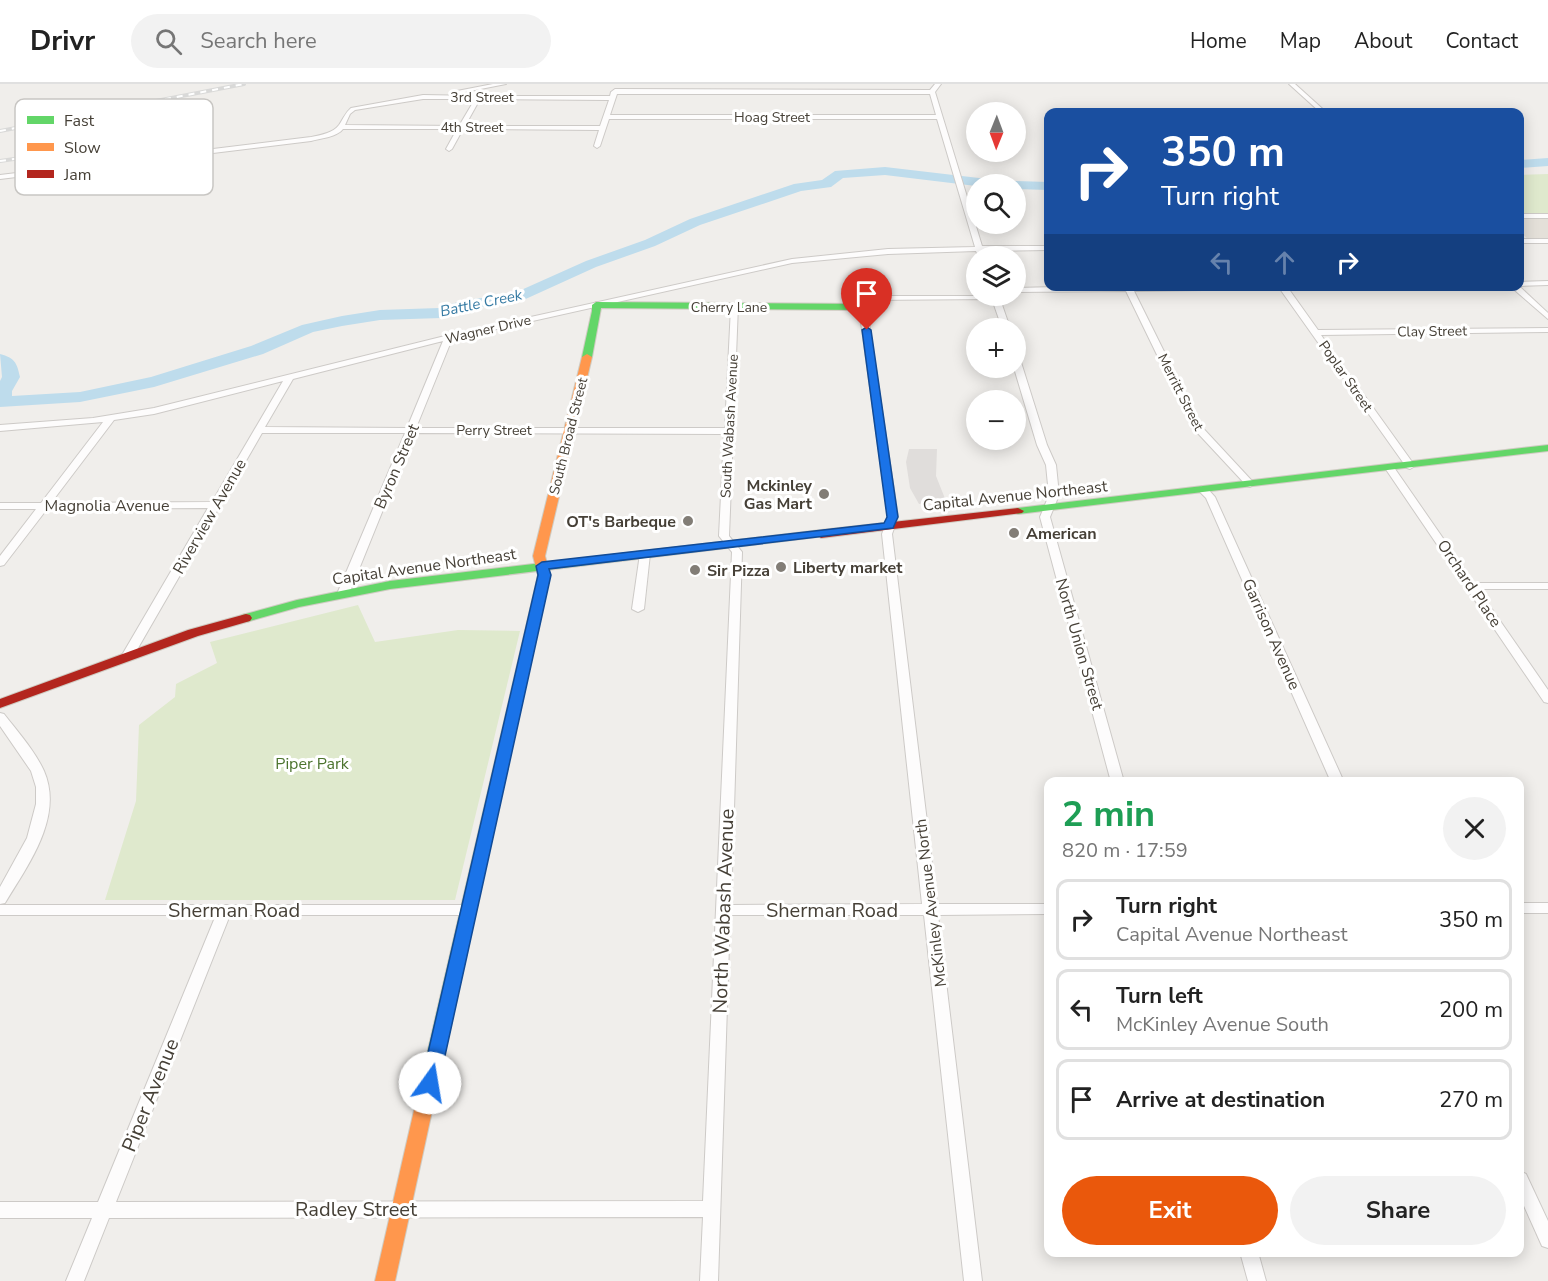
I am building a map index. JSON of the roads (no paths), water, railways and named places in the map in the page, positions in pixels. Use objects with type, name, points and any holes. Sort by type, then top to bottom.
[{"type":"street","points":[[423,97],[504,84]]},
{"type":"street","points":[[597,146],[617,84]]},
{"type":"street","points":[[747,84],[747,93]]},
{"type":"street","points":[[938,84],[932,92],[938,117],[979,246]]},
{"type":"street","points":[[1292,84],[1319,108]]},
{"type":"street","points":[[449,149],[484,87]]},
{"type":"street","name":"3rd Street","points":[[342,127],[348,113],[354,109],[423,97],[932,92]]},
{"type":"street","name":"Hoag Street","points":[[606,117],[938,117]]},
{"type":"street","points":[[333,138],[342,127]]},
{"type":"street","points":[[213,151],[311,139],[331,134],[342,127]]},
{"type":"street","name":"4th Street","points":[[342,127],[603,128]]},
{"type":"street","points":[[0,177],[15,175]]},
{"type":"street","points":[[1524,216],[1548,216]]},
{"type":"street","points":[[1524,242],[1548,241]]},
{"type":"street","name":"Wagner Drive","points":[[1026,250],[1044,248]]},
{"type":"street","name":"Wagner Drive","points":[[0,428],[110,419],[196,401],[449,337],[689,283],[824,256],[895,251],[966,253]]},
{"type":"street","points":[[1524,284],[1548,283]]},
{"type":"street","points":[[1026,290],[1044,290]]},
{"type":"street","name":"Merritt Street","points":[[1130,291],[1197,428],[1250,484]]},
{"type":"street","name":"Poplar Street","points":[[1285,291],[1410,466]]},
{"type":"street","points":[[1519,291],[1548,317]]},
{"type":"street","points":[[863,304],[868,298],[966,296]]},
{"type":"street","name":"Cherry Lane","points":[[596,305],[735,307],[863,304]]},
{"type":"street","name":"McKinley Avenue North","points":[[863,304],[893,517],[887,534],[974,1281]]},
{"type":"street","name":"South Broad Street","points":[[385,1281],[544,575],[539,556],[571,430],[597,310],[596,305]]},
{"type":"street","name":"South Wabash Avenue","points":[[730,544],[724,536],[735,307]]},
{"type":"street","name":"Clay Street","points":[[1316,333],[1548,330]]},
{"type":"street","name":"Byron Street","points":[[343,594],[449,337]]},
{"type":"street","name":"Riverview Avenue","points":[[128,655],[289,378]]},
{"type":"street","name":"North Union Street","points":[[1022,378],[1042,445],[1051,465],[1054,495],[1045,517],[1118,777]]},
{"type":"street","points":[[1,561],[110,419]]},
{"type":"street","name":"Perry Street","points":[[259,430],[729,431]]},
{"type":"street","name":"Capital Avenue Northeast","points":[[0,704],[128,655],[237,620],[343,594],[445,577],[1115,501],[1548,448]]},
{"type":"street","name":"Orchard Place","points":[[1390,468],[1548,699]]},
{"type":"street","name":"Garrison Avenue","points":[[1202,489],[1210,497],[1336,777]]},
{"type":"street","name":"Magnolia Avenue","points":[[0,506],[215,505]]},
{"type":"street","name":"North Wabash Avenue","points":[[709,1281],[737,552],[730,544]]},
{"type":"street","points":[[638,609],[645,554]]},
{"type":"street","points":[[1472,586],[1548,586]]},
{"type":"street","points":[[0,717],[37,771],[42,787],[42,814],[35,838],[0,899]]},
{"type":"street","points":[[1524,908],[1548,908]]},
{"type":"street","name":"Sherman Road","points":[[724,910],[1044,909]]},
{"type":"street","name":"Sherman Road","points":[[0,910],[469,910]]},
{"type":"street","name":"Piper Avenue","points":[[75,1281],[225,910]]},
{"type":"street","points":[[1524,1188],[1548,1240]]},
{"type":"street","name":"Radley Street","points":[[0,1210],[711,1209]]},
{"type":"street","points":[[1251,1257],[1257,1281]]},
{"type":"waterway","name":"Battle Creek","points":[[1524,164],[1548,162]]},
{"type":"waterway","name":"Battle Creek","points":[[0,359],[8,363],[11,377],[3,391],[3,402],[80,397],[154,382],[257,350],[308,328],[380,315],[441,313],[464,305],[513,299],[591,264],[650,243],[695,222],[799,187],[826,184],[840,174],[885,171],[966,180]]},
{"type":"waterway","name":"Battle Creek","points":[[1026,185],[1044,186]]},
{"type":"railway","points":[[166,99],[244,84]]},
{"type":"railway","points":[[0,131],[15,128]]},
{"type":"railway","points":[[0,161],[15,159]]},
{"type":"place","name":"Mckinley Gas Mart","points":[[824,494]]},
{"type":"place","name":"OT's Barbeque","points":[[688,521]]},
{"type":"place","name":"American","points":[[1014,533]]},
{"type":"place","name":"Liberty market","points":[[781,567]]},
{"type":"place","name":"Sir Pizza","points":[[695,570]]},
{"type":"park label","name":"Piper Park","points":[[312,763]]}]
